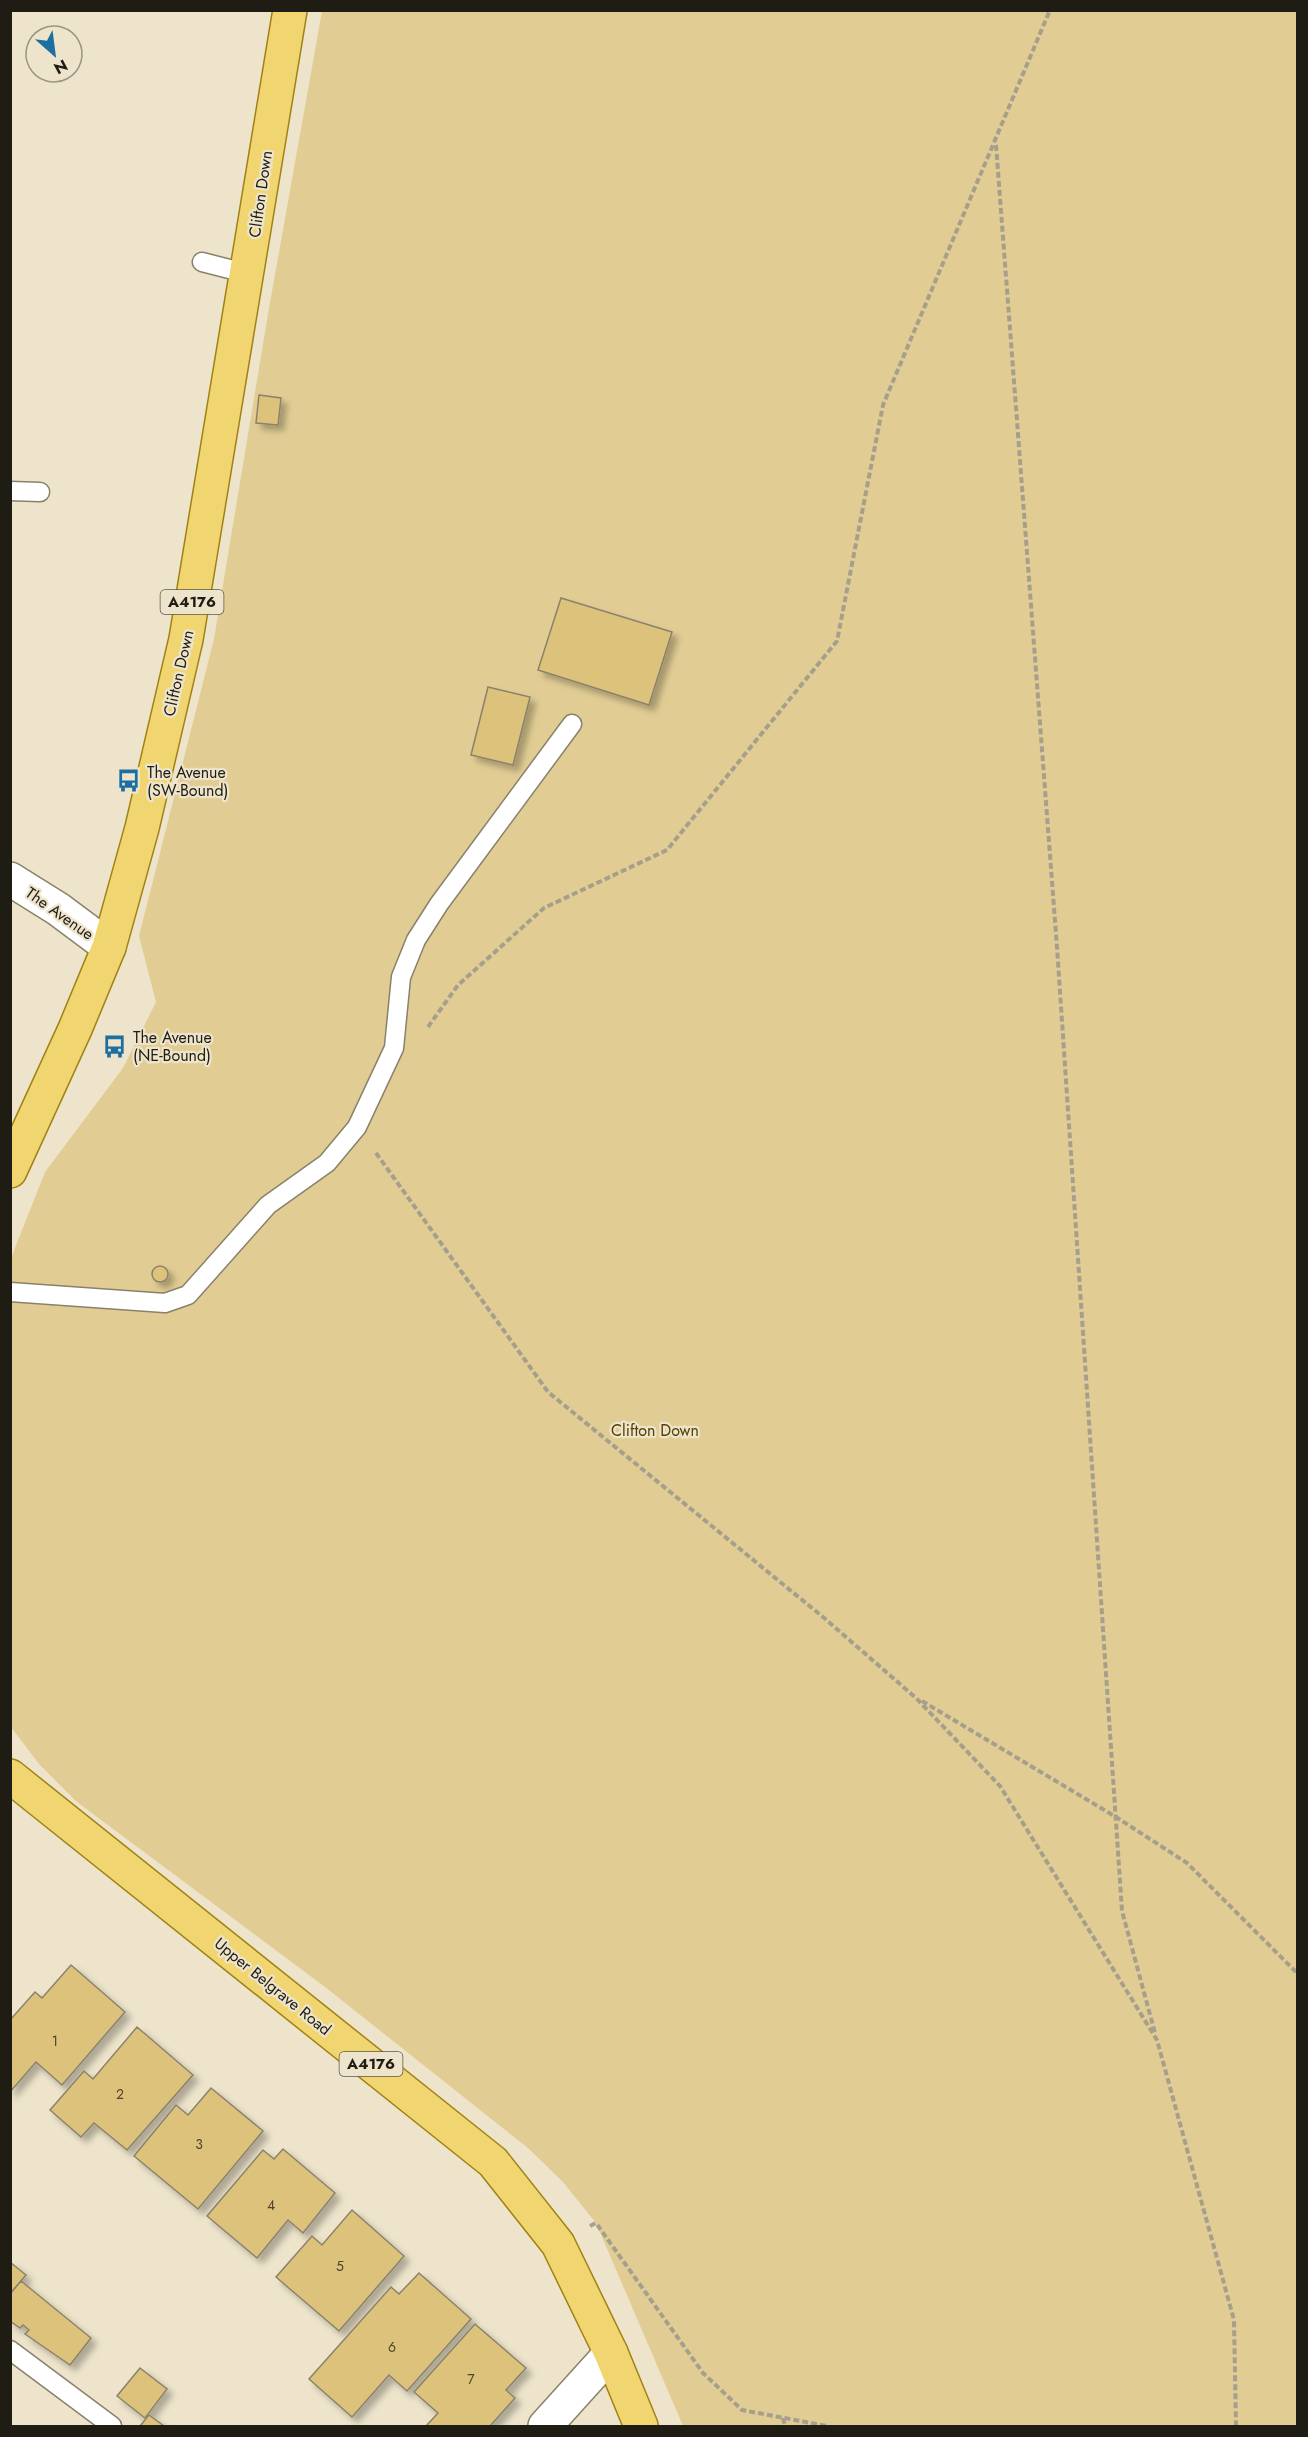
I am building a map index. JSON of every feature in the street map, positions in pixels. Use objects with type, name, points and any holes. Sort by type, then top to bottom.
[{"type":"main road","name":"Clifton Down","points":[[10,1171],[75,1029],[109,947],[142,828],[186,639],[249,274],[290,10]]},
{"type":"main road","name":"Upper Belgrave Road","points":[[10,1776],[493,2162],[558,2244],[611,2353],[642,2427]]},
{"type":"street","name":"The Avenue","points":[[10,879],[58,909],[109,947]]},
{"type":"street","points":[[544,2427],[611,2353]]},
{"type":"lane","points":[[202,262],[249,274]]},
{"type":"lane","points":[[10,491],[40,492]]},
{"type":"lane","points":[[10,1292],[165,1302],[188,1295],[268,1205],[327,1163],[357,1127],[394,1048],[401,977],[416,940],[439,904],[572,724]]},
{"type":"lane","points":[[10,2350],[112,2427]]},
{"type":"path","points":[[425,1032],[458,985],[544,908],[667,850],[837,641],[883,405],[996,143],[1050,10]]},
{"type":"path","points":[[996,143],[1057,947],[1122,1911],[1234,2320],[1236,2427]]},
{"type":"path","points":[[357,1127],[548,1392],[823,1617],[916,1698],[1000,1786],[1157,2040]]},
{"type":"path","points":[[916,1698],[1116,1817],[1187,1863],[1298,1974]]},
{"type":"path","points":[[558,2244],[596,2223],[703,2373],[722,2394],[742,2410],[827,2427]]},
{"type":"path","points":[[783,2418],[785,2427]]},
{"type":"green space","name":"Clifton Down","points":[[322,11],[1297,11],[1297,2426],[683,2426],[596,2223],[563,2182],[528,2148],[325,1987],[77,1802],[39,1764],[11,1727],[11,1258],[45,1172],[123,1068],[156,1002],[139,936],[214,639],[268,314]]},
{"type":"building","points":[[259,395],[281,398],[278,425],[256,423]]},
{"type":"building","points":[[561,598],[672,632],[649,705],[538,670]]},
{"type":"building","points":[[488,687],[530,697],[513,765],[471,755]]},
{"type":"building","points":[[157,1266],[163,1266],[168,1274],[166,1280],[157,1282],[152,1277],[152,1271]]},
{"type":"building","points":[[71,1965],[125,2012],[62,2085],[36,2062],[10,2092],[10,2020],[35,1992],[42,1998]]},
{"type":"building","points":[[137,2027],[193,2075],[127,2150],[94,2123],[81,2137],[50,2110],[84,2071],[93,2079]]},
{"type":"building","points":[[211,2088],[263,2131],[198,2209],[134,2156],[176,2105],[188,2115]]},
{"type":"building","points":[[283,2149],[335,2193],[303,2233],[288,2220],[257,2258],[207,2216],[263,2150],[274,2159]]},
{"type":"building","points":[[352,2210],[404,2256],[339,2331],[276,2277],[312,2236],[322,2245]]},
{"type":"building","points":[[10,2262],[26,2275],[10,2294]]},
{"type":"building","points":[[419,2273],[471,2319],[407,2391],[389,2375],[352,2417],[309,2379],[391,2287],[399,2294]]},
{"type":"building","points":[[21,2281],[91,2338],[70,2365],[25,2334],[29,2330],[23,2325],[20,2328],[10,2321],[10,2294]]},
{"type":"building","points":[[475,2324],[526,2368],[506,2390],[515,2398],[490,2426],[426,2426],[438,2413],[414,2392]]},
{"type":"building","points":[[140,2368],[167,2389],[145,2418],[117,2396]]},
{"type":"building","points":[[149,2415],[164,2426],[140,2426]]},
{"type":"place","name":"The Avenue (SW-Bound)","points":[[129,781]]},
{"type":"place","name":"The Avenue (NE-Bound)","points":[[115,1046]]}]
